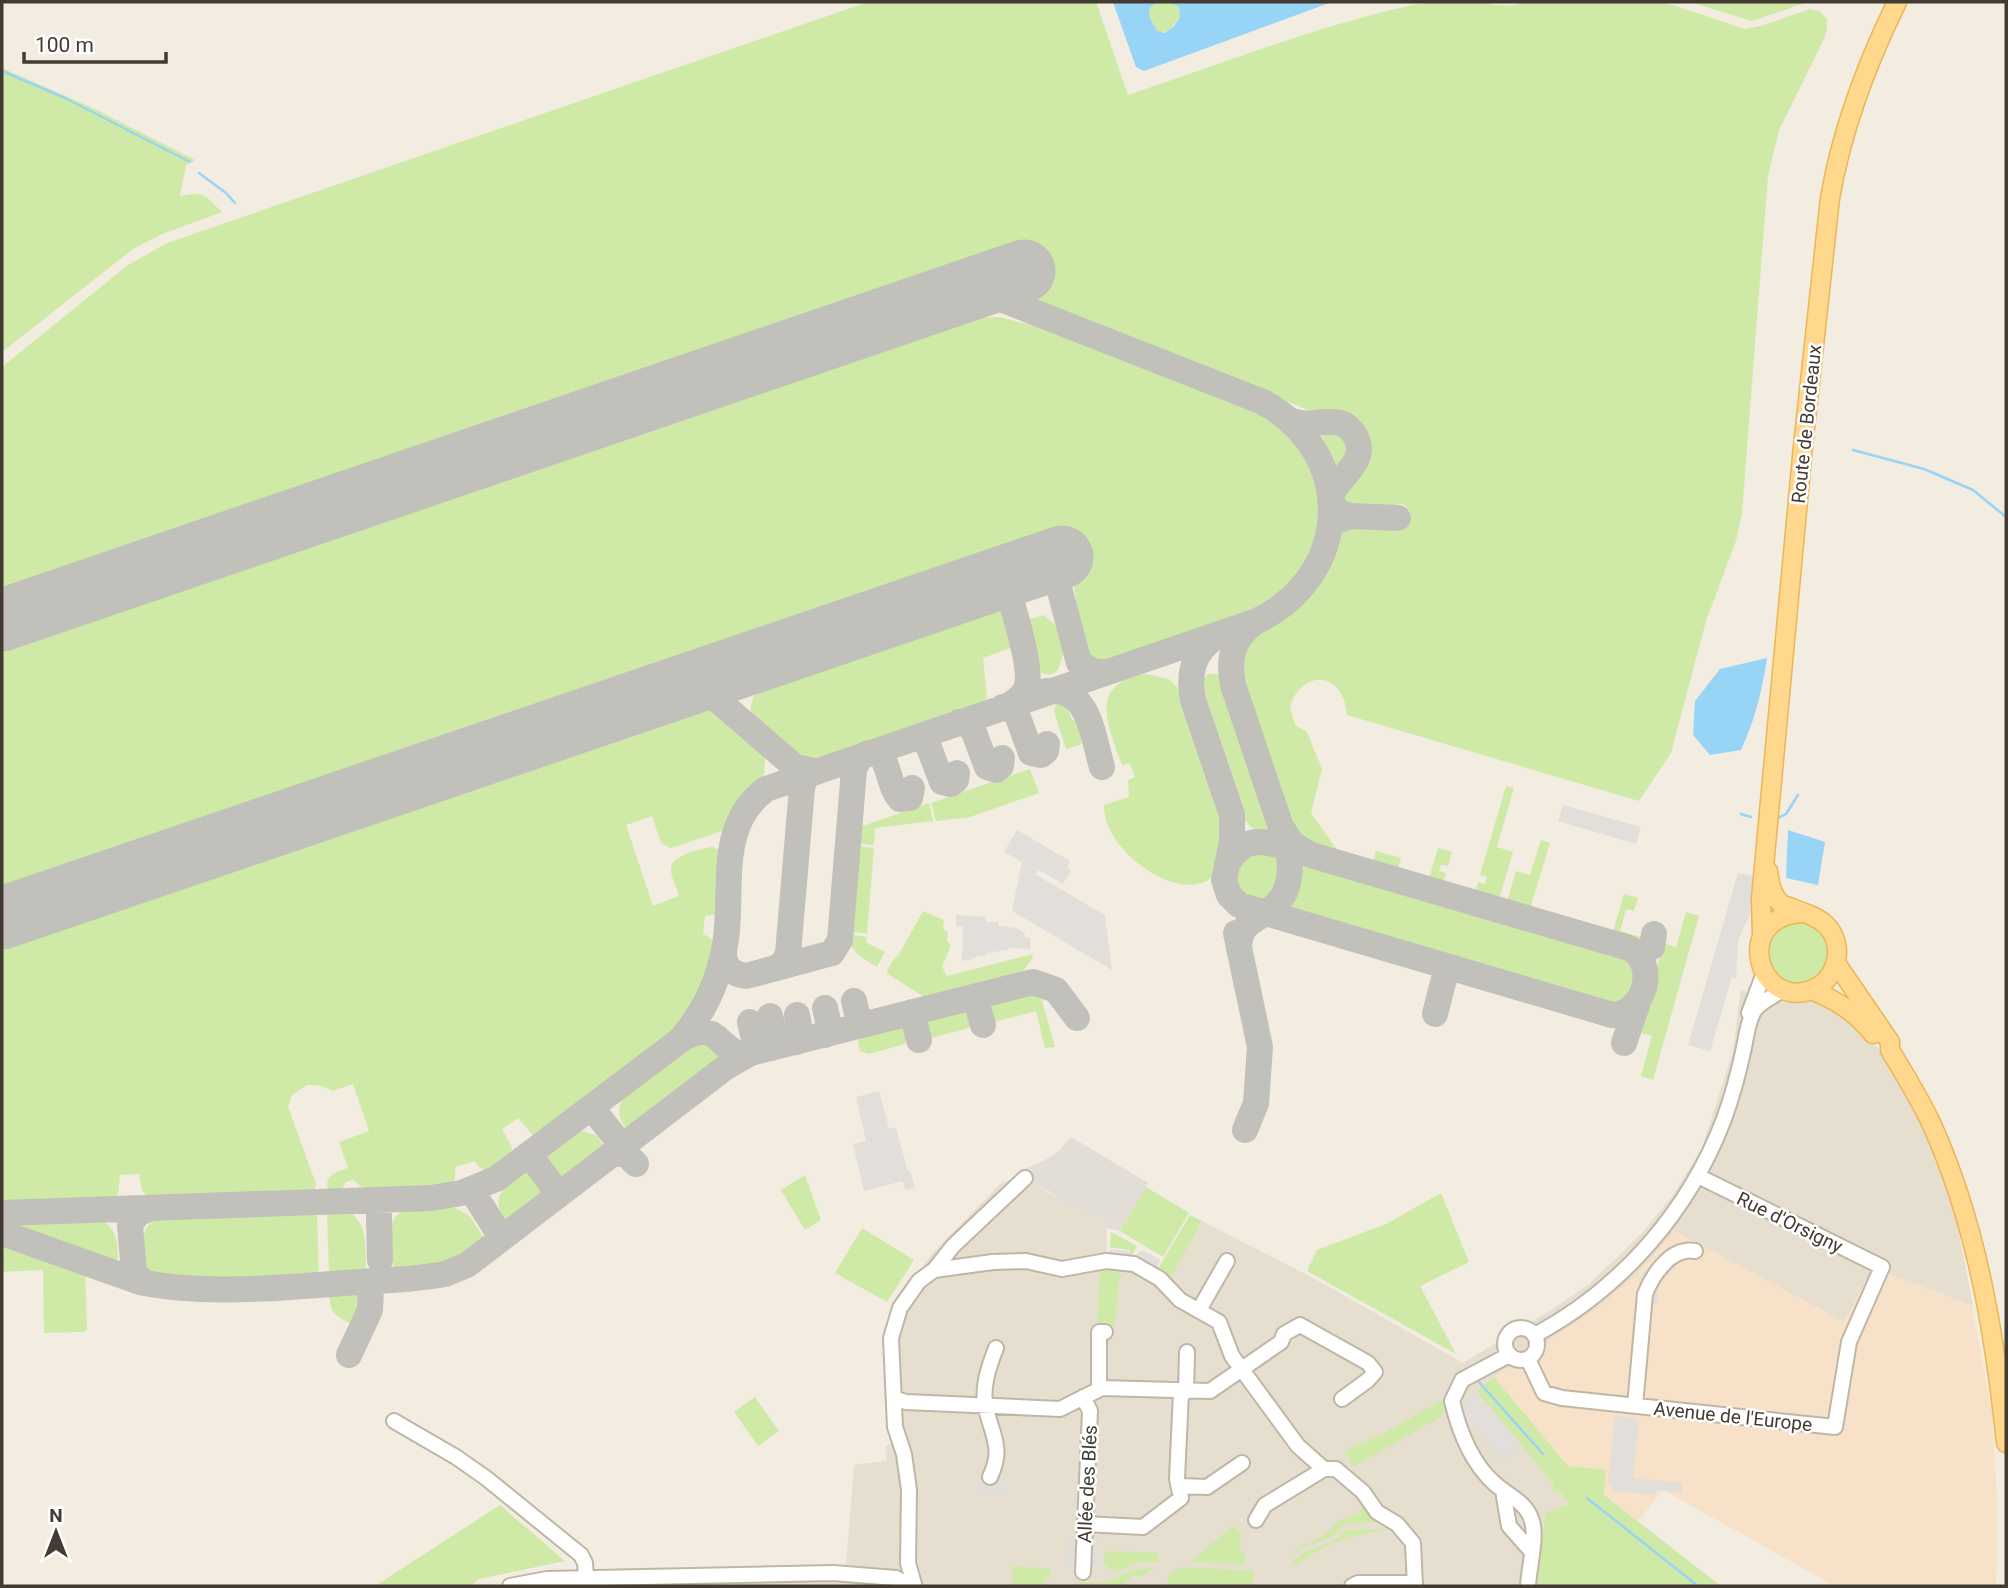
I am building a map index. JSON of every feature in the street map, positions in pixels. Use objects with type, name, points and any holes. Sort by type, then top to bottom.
[{"type":"main road","name":"Route de Bordeaux","points":[[1762,936],[1761,899],[1802,459],[1830,198],[1853,103],[1897,2]]},
{"type":"main road","points":[[1765,858],[1771,889],[1776,899],[1781,904],[1813,916],[1831,930],[1836,941],[1836,963],[1831,975],[1822,984],[1802,992],[1783,989],[1772,983],[1764,973],[1758,956],[1762,936],[1768,926],[1778,918],[1801,913]]},
{"type":"main road","points":[[1836,963],[1890,1042],[1890,1050],[1919,1098],[1966,1219],[1986,1304],[1999,1379],[2006,1443]]},
{"type":"main road","points":[[1811,990],[1837,1000],[1864,1023],[1884,1048],[1890,1050]]},
{"type":"street","points":[[1535,1335],[1593,1299],[1628,1268],[1661,1229],[1698,1176],[1731,1100],[1751,1004],[1764,973]]},
{"type":"street","points":[[1746,1035],[1753,1012],[1762,1002],[1783,989]]},
{"type":"street","name":"Rue d'Orsigny","points":[[1698,1176],[1882,1267]]},
{"type":"street","points":[[914,1586],[908,1563],[909,1490],[904,1454],[895,1427],[896,1399],[892,1386],[891,1338],[900,1308],[919,1281],[934,1269],[953,1245],[1025,1178]]},
{"type":"street","points":[[1635,1406],[1645,1294],[1651,1279],[1675,1253],[1684,1249],[1695,1251]]},
{"type":"street","points":[[934,1269],[1010,1261],[1026,1261],[1062,1269],[1106,1261],[1134,1264],[1160,1279],[1180,1300],[1219,1322],[1232,1356],[1298,1447],[1324,1469]]},
{"type":"street","points":[[1199,1310],[1227,1261]]},
{"type":"street","name":"Avenue de l'Europe","points":[[1528,1359],[1545,1393],[1562,1398],[1835,1427],[1849,1342],[1882,1267]]},
{"type":"street","points":[[896,1399],[906,1402],[1060,1409],[1099,1389],[1210,1391],[1243,1370],[1300,1325],[1368,1363],[1375,1372],[1342,1399]]},
{"type":"street","points":[[1527,1328],[1535,1335],[1537,1350],[1528,1359],[1517,1359],[1509,1354],[1506,1340],[1511,1331],[1527,1328]]},
{"type":"street","points":[[1099,1389],[1099,1332],[1105,1332]]},
{"type":"street","points":[[990,1477],[996,1465],[998,1447],[985,1406],[988,1367],[996,1348]]},
{"type":"street","points":[[1085,1524],[1143,1527],[1181,1498],[1177,1479],[1187,1352]]},
{"type":"street","points":[[1509,1354],[1462,1380],[1452,1401],[1469,1449],[1492,1481],[1521,1503],[1530,1516],[1534,1545],[1528,1586]]},
{"type":"street","name":"Allée des Blés","points":[[1083,1397],[1090,1411],[1083,1572]]},
{"type":"street","points":[[394,1421],[486,1478],[571,1546],[585,1561],[586,1577]]},
{"type":"street","points":[[1298,1447],[1309,1478]]},
{"type":"street","points":[[1180,1486],[1208,1487],[1242,1463]]},
{"type":"street","points":[[1256,1520],[1265,1505],[1324,1469],[1336,1469],[1363,1492],[1377,1512],[1405,1532],[1415,1550],[1415,1585],[1358,1583],[1352,1586]]},
{"type":"street","points":[[1503,1490],[1509,1526],[1531,1551]]},
{"type":"street","points":[[510,1586],[547,1579],[586,1577],[786,1573],[856,1574],[893,1582],[896,1578],[914,1586]]},
{"type":"shaded area","points":[[1563,805],[1641,827],[1636,844],[1558,821]]},
{"type":"shaded area","points":[[1017,830],[1070,861],[1067,868],[1071,870],[1063,884],[1039,870],[1036,875],[1105,915],[1112,970],[1012,911],[1022,862],[1004,852]]},
{"type":"shaded area","points":[[1738,873],[1753,876],[1750,915],[1738,940],[1736,979],[1732,977],[1710,1051],[1688,1045]]},
{"type":"shaded area","points":[[956,915],[986,917],[986,922],[999,922],[999,926],[1016,928],[1025,933],[1024,937],[1030,938],[1030,949],[1008,948],[977,956],[969,961],[962,960],[963,927],[956,926]]},
{"type":"shaded area","points":[[1741,989],[1766,1004],[1818,998],[1864,1031],[1889,1062],[1917,1109],[1955,1212],[1973,1306],[1873,1268],[1844,1322],[1675,1231],[1635,1276],[1598,1308],[1494,1377],[1478,1391],[1569,1504],[1545,1513],[1537,1586],[734,1586],[735,1580],[826,1579],[846,1564],[854,1465],[887,1461],[885,1446],[895,1443],[887,1406],[886,1338],[894,1306],[931,1255],[1000,1184],[1023,1175],[1069,1206],[1099,1216],[1107,1222],[1106,1261],[1134,1264],[1165,1284],[1202,1221],[1315,1279],[1463,1363],[1589,1284],[1642,1233],[1673,1195],[1702,1148],[1733,1051]]},
{"type":"shaded area","points":[[879,1091],[889,1128],[896,1128],[915,1188],[905,1190],[903,1181],[864,1191],[853,1144],[866,1141],[856,1097]]},
{"type":"shaded area","points":[[1071,1137],[1148,1183],[1120,1231],[1107,1228],[1107,1222],[1099,1216],[1068,1206],[1049,1191],[1025,1178],[1022,1170],[1059,1151]]},
{"type":"shaded area","points":[[1675,1231],[1844,1322],[1873,1268],[1972,1306],[1992,1412],[1998,1517],[1996,1586],[1835,1586],[1663,1490],[1638,1521],[1574,1473],[1494,1377],[1598,1308],[1635,1276]]},
{"type":"shaded area","points":[[1668,1246],[1682,1260],[1663,1280],[1658,1289],[1657,1304],[1637,1302],[1640,1278]]},
{"type":"shaded area","points":[[1109,1249],[1128,1251],[1134,1257],[1142,1250],[1160,1260],[1156,1269],[1110,1258]]},
{"type":"shaded area","points":[[1476,1392],[1522,1446],[1504,1461],[1458,1407]]},
{"type":"shaded area","points":[[1615,1415],[1639,1420],[1633,1478],[1682,1483],[1682,1492],[1656,1490],[1655,1495],[1615,1491],[1608,1482]]},
{"type":"shaded area","points":[[979,1477],[1006,1478],[1006,1495],[978,1494]]},
{"type":"shaded area","points":[[1067,1541],[1101,1543],[1099,1567],[1095,1567],[1095,1575],[1069,1574],[1069,1566],[1066,1565]]},
{"type":"green space","points":[[868,2],[1096,2],[1128,95],[1305,35],[1377,14],[1428,3],[1478,2],[1505,6],[1524,2],[1664,2],[1745,29],[1810,9],[1819,11],[1827,19],[1824,39],[1779,130],[1768,176],[1742,513],[1736,541],[1706,621],[1671,753],[1639,801],[1347,715],[1345,702],[1337,688],[1330,682],[1314,680],[1299,689],[1290,707],[1295,725],[1307,732],[1322,769],[1311,813],[1342,857],[1314,848],[1296,837],[1291,831],[1241,686],[1240,669],[1250,643],[1261,632],[1293,613],[1318,587],[1328,571],[1345,526],[1384,526],[1400,532],[1409,526],[1411,514],[1402,504],[1375,512],[1358,511],[1345,506],[1342,492],[1364,466],[1368,450],[1360,428],[1347,417],[1310,411],[1038,303],[1020,253],[2,598],[2,367],[128,265],[167,243]]},
{"type":"green space","points":[[1167,2],[1179,7],[1180,17],[1168,30],[1157,32],[1149,16],[1150,7]]},
{"type":"green space","points":[[1690,2],[1808,2],[1752,21]]},
{"type":"green space","points":[[2,68],[95,109],[195,160],[186,165],[180,196],[199,194],[222,212],[165,233],[133,249],[2,352]]},
{"type":"green space","points":[[999,317],[1044,328],[1251,409],[1281,427],[1303,451],[1316,479],[1321,509],[1317,538],[1305,567],[1284,592],[1255,611],[1097,666],[1085,657],[1073,580],[1058,537],[2,895],[2,644],[943,323]]},
{"type":"green space","points":[[1328,431],[1342,433],[1349,443],[1350,456],[1341,467],[1337,468],[1322,436]]},
{"type":"green space","points":[[990,605],[1000,605],[1006,609],[1016,646],[983,658],[987,698],[978,706],[815,761],[804,760],[790,753],[761,729],[753,718],[751,706],[754,695],[767,682]]},
{"type":"green space","points":[[1043,615],[1059,627],[1064,652],[1058,670],[1048,674],[1033,666],[1028,620]]},
{"type":"green space","points":[[1145,674],[1169,679],[1182,692],[1225,814],[1220,819],[1222,856],[1212,877],[1193,885],[1170,881],[1146,869],[1125,851],[1109,829],[1104,805],[1129,797],[1128,780],[1135,777],[1130,763],[1122,765],[1106,709],[1115,687],[1127,679]]},
{"type":"green space","points":[[1208,674],[1216,674],[1224,680],[1274,825],[1275,830],[1269,836],[1250,826],[1237,807],[1199,691],[1200,683]]},
{"type":"green space","points":[[1063,700],[1072,719],[1079,724],[1082,744],[1066,749],[1054,711],[1056,705]]},
{"type":"green space","points":[[707,706],[754,742],[764,755],[764,777],[740,804],[728,829],[670,848],[661,843],[652,816],[626,825],[653,906],[679,896],[671,869],[672,864],[681,856],[713,847],[725,853],[722,907],[714,915],[705,916],[703,934],[713,942],[717,954],[710,983],[674,1032],[544,1134],[533,1135],[518,1118],[502,1129],[512,1148],[509,1160],[490,1170],[482,1169],[475,1161],[455,1167],[455,1179],[447,1187],[365,1190],[353,1180],[346,1182],[341,1190],[331,1192],[327,1186],[329,1178],[348,1168],[339,1142],[369,1131],[353,1084],[333,1091],[318,1085],[307,1085],[292,1095],[288,1107],[316,1184],[314,1191],[150,1198],[143,1190],[139,1174],[120,1175],[118,1195],[109,1199],[2,1203],[2,941],[693,707]]},
{"type":"green space","points":[[1030,769],[1039,793],[970,817],[936,821],[931,803]]},
{"type":"green space","points":[[1506,786],[1514,788],[1497,847],[1513,852],[1498,903],[1474,896],[1478,882],[1485,884],[1487,877],[1480,875]]},
{"type":"green space","points":[[929,803],[933,821],[875,828],[874,845],[856,844],[860,827]]},
{"type":"green space","points":[[1541,840],[1550,843],[1529,912],[1506,905],[1516,871],[1530,875]]},
{"type":"green space","points":[[855,846],[874,848],[867,933],[849,932]]},
{"type":"green space","points":[[1438,848],[1452,852],[1448,866],[1441,865],[1439,871],[1446,873],[1442,886],[1428,882]]},
{"type":"green space","points":[[1256,850],[1275,853],[1284,868],[1281,886],[1274,898],[1264,904],[1243,900],[1236,892],[1233,881],[1240,861]]},
{"type":"green space","points":[[1376,851],[1401,858],[1397,873],[1372,866]]},
{"type":"green space","points":[[1305,863],[1620,954],[1636,969],[1638,987],[1627,1003],[1605,1008],[1291,916],[1288,909],[1301,865]]},
{"type":"green space","points":[[1624,894],[1638,898],[1634,911],[1626,909],[1620,931],[1648,939],[1646,945],[1612,935]]},
{"type":"green space","points":[[923,911],[944,920],[943,929],[948,932],[947,941],[951,945],[942,967],[947,976],[1033,954],[1031,961],[1018,977],[929,1000],[888,974],[887,970]]},
{"type":"green space","points":[[1686,912],[1699,916],[1653,1080],[1641,1076],[1652,1036],[1638,1032],[1662,950],[1661,943],[1676,947]]},
{"type":"green space","points":[[1798,917],[1826,933],[1830,964],[1816,979],[1798,986],[1773,978],[1763,944],[1767,933]]},
{"type":"green space","points":[[849,934],[866,937],[867,943],[885,952],[877,967],[854,950]]},
{"type":"green space","points":[[1026,991],[1041,997],[1055,1047],[1045,1048],[1036,1011],[990,1023],[987,1003]]},
{"type":"green space","points":[[964,1007],[973,1018],[969,1028],[930,1038],[922,1033],[922,1019],[927,1015]]},
{"type":"green space","points":[[899,1024],[909,1031],[905,1044],[869,1054],[860,1051],[858,1041],[863,1033]]},
{"type":"green space","points":[[702,1043],[713,1048],[722,1060],[629,1131],[619,1115],[624,1096],[689,1045]]},
{"type":"green space","points":[[583,1131],[597,1136],[606,1149],[563,1182],[544,1159],[575,1133]]},
{"type":"green space","points":[[529,1169],[547,1194],[509,1223],[502,1214],[499,1198],[513,1180]]},
{"type":"green space","points":[[805,1175],[821,1220],[805,1230],[781,1190]]},
{"type":"green space","points":[[1146,1187],[1189,1213],[1163,1257],[1120,1231]]},
{"type":"green space","points":[[1441,1193],[1469,1262],[1420,1286],[1456,1354],[1307,1271],[1317,1250],[1386,1224]]},
{"type":"green space","points":[[453,1207],[469,1215],[486,1241],[456,1261],[434,1270],[398,1272],[393,1266],[392,1244],[392,1227],[396,1216],[410,1209]]},
{"type":"green space","points":[[327,1211],[348,1211],[360,1224],[365,1239],[366,1274],[329,1277]]},
{"type":"green space","points":[[317,1212],[319,1281],[230,1282],[148,1277],[144,1235],[150,1224],[161,1218]]},
{"type":"green space","points":[[1190,1215],[1202,1221],[1169,1281],[1156,1272]]},
{"type":"green space","points":[[101,1220],[111,1228],[116,1240],[116,1267],[4,1225],[8,1223]]},
{"type":"green space","points":[[862,1228],[914,1260],[887,1302],[835,1273]]},
{"type":"green space","points":[[1111,1232],[1137,1246],[1132,1255],[1129,1250],[1110,1247]]},
{"type":"green space","points":[[2,1241],[85,1269],[87,1330],[44,1333],[43,1270],[2,1272]]},
{"type":"green space","points":[[1100,1266],[1120,1266],[1115,1326],[1097,1327]]},
{"type":"green space","points":[[354,1290],[361,1298],[350,1323],[333,1311],[329,1291]]},
{"type":"green space","points":[[1494,1377],[1568,1466],[1606,1470],[1604,1495],[1721,1586],[1537,1586],[1545,1513],[1569,1504],[1559,1491],[1553,1491],[1554,1485],[1477,1391]]},
{"type":"green space","points":[[755,1397],[779,1431],[758,1446],[734,1412]]},
{"type":"green space","points":[[1443,1402],[1445,1408],[1441,1417],[1353,1467],[1345,1451],[1386,1432]]},
{"type":"green space","points":[[500,1505],[565,1561],[479,1579],[471,1586],[375,1586]]},
{"type":"green space","points":[[1364,1507],[1382,1522],[1346,1524],[1335,1535],[1289,1554],[1329,1532],[1336,1523],[1358,1513]]},
{"type":"green space","points":[[1234,1525],[1241,1535],[1239,1549],[1245,1552],[1245,1565],[1194,1562],[1193,1560]]},
{"type":"green space","points":[[1388,1529],[1350,1537],[1329,1545],[1295,1565],[1293,1561],[1305,1552],[1333,1542],[1347,1530]]},
{"type":"green space","points":[[1105,1551],[1159,1553],[1158,1562],[1136,1563],[1116,1572],[1104,1564]]},
{"type":"green space","points":[[1013,1566],[1050,1569],[1051,1575],[1045,1579],[1044,1586],[1011,1586]]},
{"type":"green space","points":[[1155,1567],[1143,1576],[1132,1576],[1122,1586],[1076,1586],[1076,1582],[1104,1583],[1134,1570]]},
{"type":"green space","points":[[1186,1567],[1254,1571],[1252,1586],[1167,1586],[1170,1572]]},
{"type":"water","points":[[1113,2],[1165,2],[1150,7],[1149,16],[1157,31],[1164,33],[1174,26],[1180,17],[1179,7],[1167,2],[1332,2],[1144,71],[1136,67]]},
{"type":"water","points":[[1767,658],[1757,705],[1741,750],[1710,755],[1693,735],[1695,701],[1720,669]]},
{"type":"water","points":[[1788,830],[1825,842],[1818,885],[1786,878]]},
{"type":"waterway","points":[[2,71],[65,98],[190,162]]},
{"type":"waterway","points":[[199,173],[235,203]]},
{"type":"waterway","points":[[1853,450],[1924,469],[1973,490],[2006,517]]},
{"type":"waterway","points":[[1776,819],[1786,814],[1798,795]]},
{"type":"waterway","points":[[1741,814],[1751,817]]},
{"type":"waterway","points":[[1478,1381],[1543,1454]]},
{"type":"waterway","points":[[1587,1498],[1698,1586]]},
{"type":"taxiway","points":[[2,1213],[431,1198],[461,1193],[496,1179],[679,1041],[701,1011],[712,990],[723,955],[727,933],[732,844],[738,824],[749,805],[766,789],[1257,621],[1289,600],[1312,574],[1326,544],[1331,513],[1327,481],[1315,451],[1293,424],[1263,402],[1006,301],[976,296],[947,299]]},
{"type":"taxiway","points":[[1292,421],[1304,424],[1340,423],[1355,435],[1359,447],[1355,463],[1330,499],[1338,512],[1351,516]]},
{"type":"taxiway","points":[[1336,521],[1351,516],[1398,518]]},
{"type":"taxiway","points":[[1052,561],[1079,663],[1095,672],[1108,672]]},
{"type":"taxiway","points":[[1004,578],[1020,632],[1028,676],[1024,692],[1009,705]]},
{"type":"taxiway","points":[[1239,949],[1243,930],[1280,900],[1290,873],[1287,845],[1233,685],[1233,650],[1241,636],[1254,623]]},
{"type":"taxiway","points":[[1217,636],[1202,649],[1194,664],[1191,681],[1193,700],[1232,815],[1232,842],[1224,880],[1229,895],[1239,905],[1612,1015],[1633,1006],[1640,998],[1646,976],[1644,965],[1638,955],[1629,948],[1311,855],[1292,844],[1282,828]]},
{"type":"taxiway","points":[[686,685],[715,698],[795,767],[814,771]]},
{"type":"taxiway","points":[[1046,691],[1061,692],[1080,705],[1087,715],[1102,767]]},
{"type":"taxiway","points":[[1003,707],[1016,712],[1031,753],[1041,755],[1046,751],[1047,744]]},
{"type":"taxiway","points":[[959,722],[972,727],[987,767],[996,770],[1001,766],[1002,758]]},
{"type":"taxiway","points":[[914,738],[927,742],[942,782],[951,784],[956,780],[957,773]]},
{"type":"taxiway","points":[[724,953],[725,962],[730,969],[746,976],[832,953],[840,940],[856,765],[860,758],[867,754],[880,754],[900,799],[910,798],[912,788]]},
{"type":"taxiway","points":[[776,968],[784,962],[788,953],[802,788],[805,778],[814,771]]},
{"type":"taxiway","points":[[1227,864],[1235,853],[1251,843],[1269,843],[1301,852]]},
{"type":"taxiway","points":[[1236,933],[1260,1047],[1256,1103],[1245,1130]]},
{"type":"taxiway","points":[[1652,947],[1654,934]]},
{"type":"taxiway","points":[[1435,1014],[1445,975],[1452,970]]},
{"type":"taxiway","points":[[679,1041],[692,1034],[710,1033],[734,1052],[743,1055],[1033,982],[1056,990],[1077,1018]]},
{"type":"taxiway","points":[[975,997],[983,1025]]},
{"type":"taxiway","points":[[1624,1043],[1639,999]]},
{"type":"taxiway","points":[[854,1001],[859,1022],[854,1027]]},
{"type":"taxiway","points":[[825,1008],[830,1030],[825,1035]]},
{"type":"taxiway","points":[[912,1012],[919,1040]]},
{"type":"taxiway","points":[[797,1015],[801,1037],[797,1042]]},
{"type":"taxiway","points":[[770,1016],[777,1043],[772,1048]]},
{"type":"taxiway","points":[[750,1022],[756,1048],[752,1053]]},
{"type":"taxiway","points":[[2,1233],[140,1282],[164,1286],[268,1288],[445,1274],[467,1265],[726,1067],[749,1054]]},
{"type":"taxiway","points":[[599,1117],[615,1137]]},
{"type":"taxiway","points":[[612,1154],[626,1154],[636,1164]]},
{"type":"taxiway","points":[[537,1165],[552,1185]]},
{"type":"taxiway","points":[[477,1199],[496,1229]]},
{"type":"taxiway","points":[[144,1283],[134,1273],[130,1225],[137,1214],[151,1208]]},
{"type":"taxiway","points":[[379,1216],[380,1260]]},
{"type":"taxiway","points":[[349,1355],[370,1310],[371,1288],[377,1281]]},
{"type":"runway","points":[[2,620],[1024,271]]},
{"type":"runway","points":[[2,918],[1062,557]]}]
